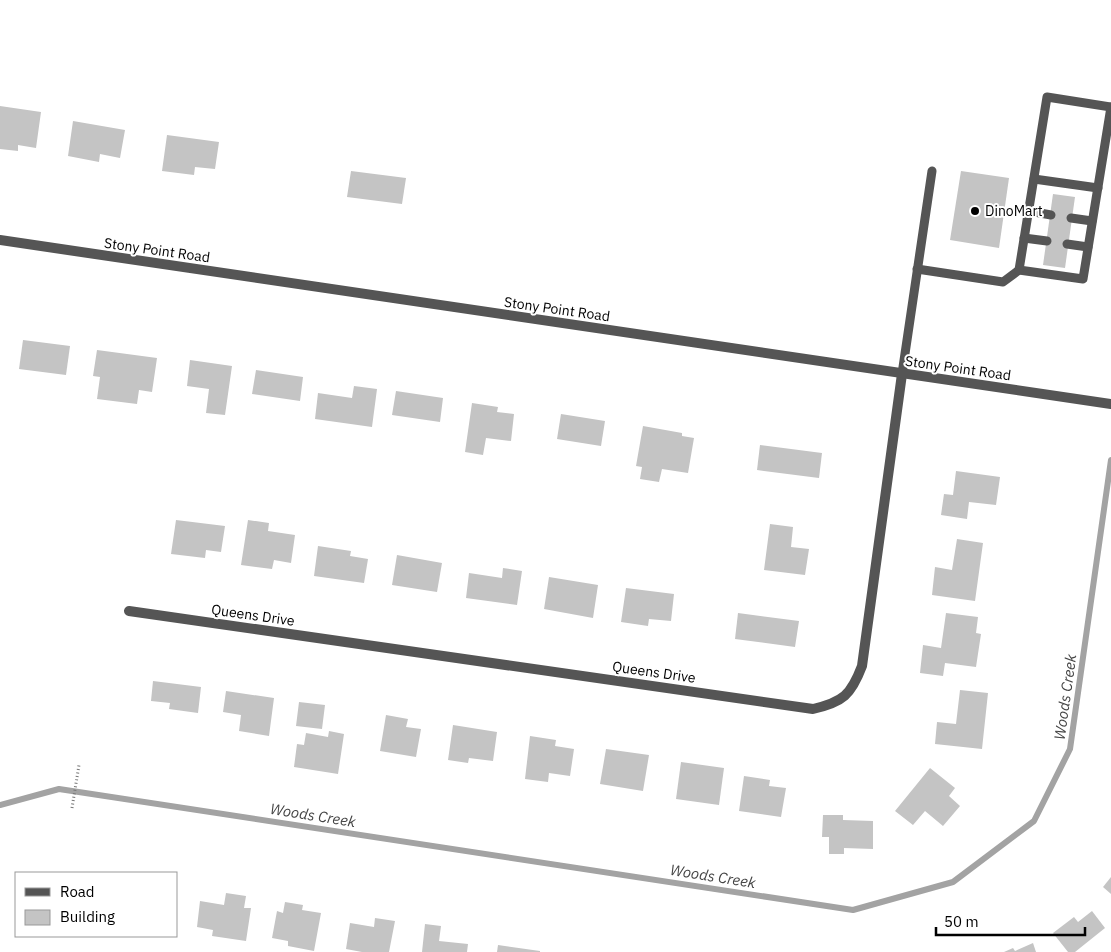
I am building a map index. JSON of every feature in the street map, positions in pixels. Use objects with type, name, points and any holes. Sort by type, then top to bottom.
[{"type":"street","name":"Stony Point Road","points":[[0,240],[1111,404]]},
{"type":"street","name":"Queens Drive","points":[[129,611],[813,709],[831,705],[846,696],[856,683],[862,666],[902,374]]},
{"type":"lane","points":[[918,269],[1003,282],[1019,270],[1047,97],[1111,107],[1083,279],[1019,270]]},
{"type":"lane","points":[[902,374],[932,171]]},
{"type":"lane","points":[[1034,179],[1098,188]]},
{"type":"lane","points":[[1029,211],[1051,215]]},
{"type":"lane","points":[[1071,218],[1092,221]]},
{"type":"lane","points":[[1024,238],[1047,241]]},
{"type":"lane","points":[[1068,244],[1088,247]]},
{"type":"path","points":[[72,808],[79,765]]},
{"type":"building","points":[[0,106],[41,112],[36,148],[18,145],[18,151],[0,149]]},
{"type":"building","points":[[73,121],[125,130],[120,158],[100,154],[99,162],[68,156]]},
{"type":"building","points":[[167,135],[219,142],[215,169],[195,167],[194,175],[162,171]]},
{"type":"building","points":[[351,171],[406,178],[402,204],[347,197]]},
{"type":"building","points":[[961,171],[1009,178],[999,248],[950,240]]},
{"type":"building","points":[[1053,194],[1075,197],[1065,268],[1043,265]]},
{"type":"building","points":[[23,340],[70,346],[66,375],[19,369]]},
{"type":"building","points":[[97,350],[157,358],[152,392],[139,390],[137,404],[97,399],[100,377],[93,376]]},
{"type":"building","points":[[190,360],[232,366],[225,415],[206,413],[209,389],[187,386]]},
{"type":"building","points":[[256,370],[303,377],[300,401],[252,394]]},
{"type":"building","points":[[354,386],[377,389],[372,427],[315,419],[318,393],[352,398]]},
{"type":"building","points":[[396,391],[443,398],[440,422],[392,415]]},
{"type":"building","points":[[472,403],[498,407],[497,412],[514,414],[511,441],[486,438],[483,455],[465,452]]},
{"type":"building","points":[[561,414],[605,421],[601,446],[557,439]]},
{"type":"building","points":[[643,426],[682,433],[682,436],[694,438],[688,473],[662,469],[659,482],[640,479],[642,467],[636,466]]},
{"type":"building","points":[[760,445],[822,453],[819,478],[757,470]]},
{"type":"building","points":[[956,471],[1000,477],[996,505],[969,502],[967,519],[941,515],[944,494],[953,495]]},
{"type":"building","points":[[176,520],[225,526],[221,552],[206,550],[205,558],[171,554]]},
{"type":"building","points":[[248,520],[269,523],[268,531],[295,535],[291,563],[274,560],[272,569],[241,565]]},
{"type":"building","points":[[770,524],[793,527],[791,547],[809,549],[805,575],[764,570]]},
{"type":"building","points":[[957,539],[983,543],[975,601],[932,595],[935,567],[952,570]]},
{"type":"building","points":[[318,546],[351,551],[350,556],[368,559],[364,583],[314,576]]},
{"type":"building","points":[[397,555],[442,563],[437,592],[392,585]]},
{"type":"building","points":[[503,568],[522,571],[517,605],[466,598],[469,573],[502,578]]},
{"type":"building","points":[[549,577],[598,585],[593,618],[544,609]]},
{"type":"building","points":[[626,588],[674,594],[671,621],[649,619],[648,626],[621,622]]},
{"type":"building","points":[[738,613],[799,621],[795,647],[735,639]]},
{"type":"building","points":[[946,613],[978,617],[976,633],[981,634],[976,667],[945,663],[943,676],[920,673],[923,645],[941,648]]},
{"type":"building","points":[[153,681],[201,687],[198,713],[169,709],[170,703],[151,701]]},
{"type":"building","points":[[960,690],[988,693],[982,749],[935,744],[937,722],[956,724]]},
{"type":"building","points":[[226,691],[274,698],[269,736],[239,731],[241,715],[223,712]]},
{"type":"building","points":[[299,702],[325,705],[322,729],[296,726]]},
{"type":"building","points":[[386,715],[408,719],[406,727],[421,729],[416,757],[380,751]]},
{"type":"building","points":[[453,725],[497,732],[493,761],[469,758],[468,763],[448,760]]},
{"type":"building","points":[[329,731],[344,734],[338,774],[294,767],[297,744],[304,745],[306,733],[328,737]]},
{"type":"building","points":[[530,736],[556,740],[555,746],[574,749],[570,776],[549,773],[548,782],[525,779]]},
{"type":"building","points":[[606,749],[649,755],[643,791],[600,784]]},
{"type":"building","points":[[681,762],[724,768],[719,805],[676,799]]},
{"type":"building","points":[[930,768],[955,788],[949,796],[960,806],[943,826],[925,811],[913,825],[895,811]]},
{"type":"building","points":[[744,776],[770,780],[769,786],[786,788],[781,817],[739,811]]},
{"type":"building","points":[[823,815],[843,815],[843,820],[873,821],[873,849],[844,848],[844,854],[829,854],[829,837],[822,837]]},
{"type":"building","points":[[1111,877],[1111,894],[1103,887]]},
{"type":"building","points":[[226,893],[246,896],[244,908],[251,908],[246,941],[212,936],[213,930],[197,927],[200,901],[224,905]]},
{"type":"building","points":[[285,902],[303,905],[302,910],[321,913],[314,951],[288,946],[288,941],[272,938],[277,911],[283,913]]},
{"type":"building","points":[[1092,911],[1105,928],[1075,952],[1068,952],[1053,933],[1074,917],[1078,922]]},
{"type":"building","points":[[375,918],[395,921],[389,952],[362,952],[346,949],[350,923],[374,927]]},
{"type":"building","points":[[425,924],[441,926],[439,941],[468,944],[467,952],[422,952]]},
{"type":"building","points":[[1033,943],[1036,952],[1004,952],[1013,948],[1015,951]]},
{"type":"building","points":[[498,945],[540,951],[540,952],[497,952]]},
{"type":"waterway","name":"Woods Creek","points":[[0,805],[59,789],[853,910],[953,882],[1034,821],[1070,749],[1111,460]]},
{"type":"place","name":"DinoMart","points":[[975,211]]}]
